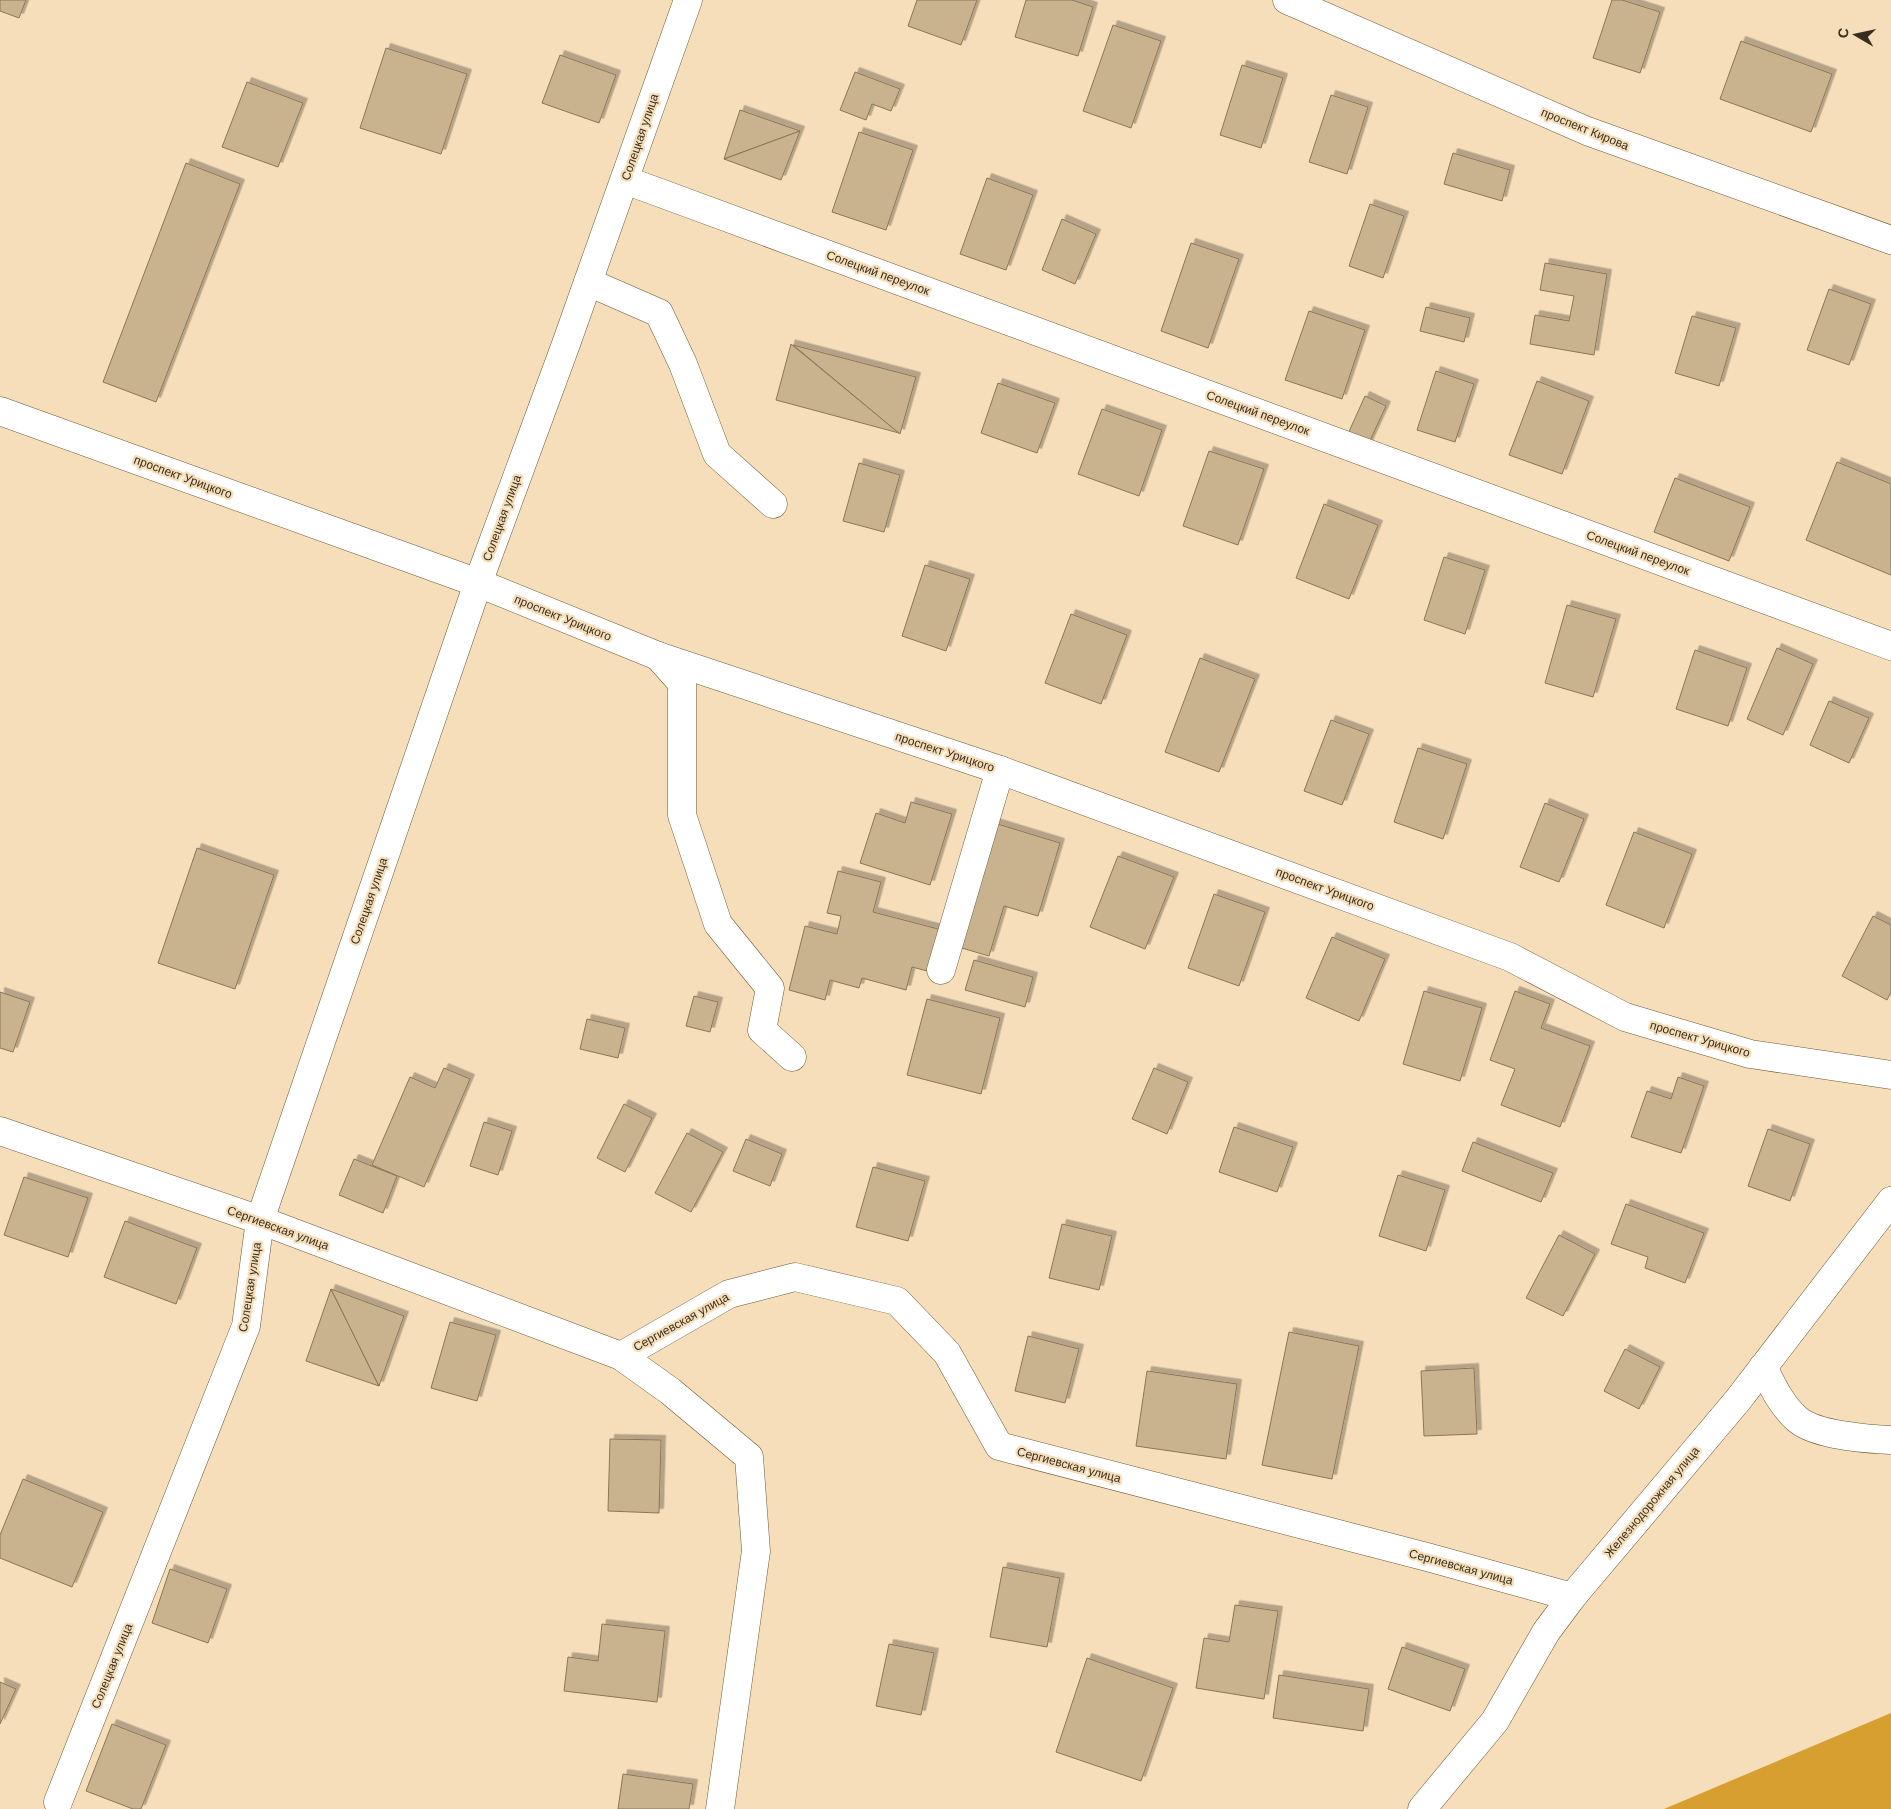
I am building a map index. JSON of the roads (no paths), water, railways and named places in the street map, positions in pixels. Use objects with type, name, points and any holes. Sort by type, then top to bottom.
[{"type":"street","name":"Солецкая улица","points":[[58,1802],[246,1326],[260,1220],[478,584],[625,180],[688,0]]},
{"type":"street","name":"проспект Кирова","points":[[1287,0],[1587,131],[1891,240]]},
{"type":"street","name":"Солецкий переулок","points":[[625,180],[1891,646]]},
{"type":"street","points":[[588,282],[659,313],[683,364],[718,454],[773,504]]},
{"type":"street","name":"проспект Урицкого","points":[[0,411],[478,584],[658,656],[1000,770],[1510,957],[1625,1017],[1750,1054],[1891,1075]]},
{"type":"street","points":[[658,656],[682,683],[682,815],[718,924],[770,988],[762,1030],[792,1057]]},
{"type":"street","points":[[941,970],[1000,770]]},
{"type":"street","name":"Сергиевская улица","points":[[0,1131],[260,1220],[621,1356],[729,1294],[796,1277],[898,1301],[947,1353],[999,1446],[1427,1557],[1572,1597]]},
{"type":"street","name":"Железнодорожная улица","points":[[1422,1809],[1495,1721],[1546,1632],[1572,1597],[1738,1400],[1891,1201]]},
{"type":"street","points":[[621,1356],[670,1391],[749,1457],[756,1551],[720,1809]]},
{"type":"street","points":[[1763,1367],[1779,1397],[1798,1420],[1823,1431],[1891,1440]]}]
